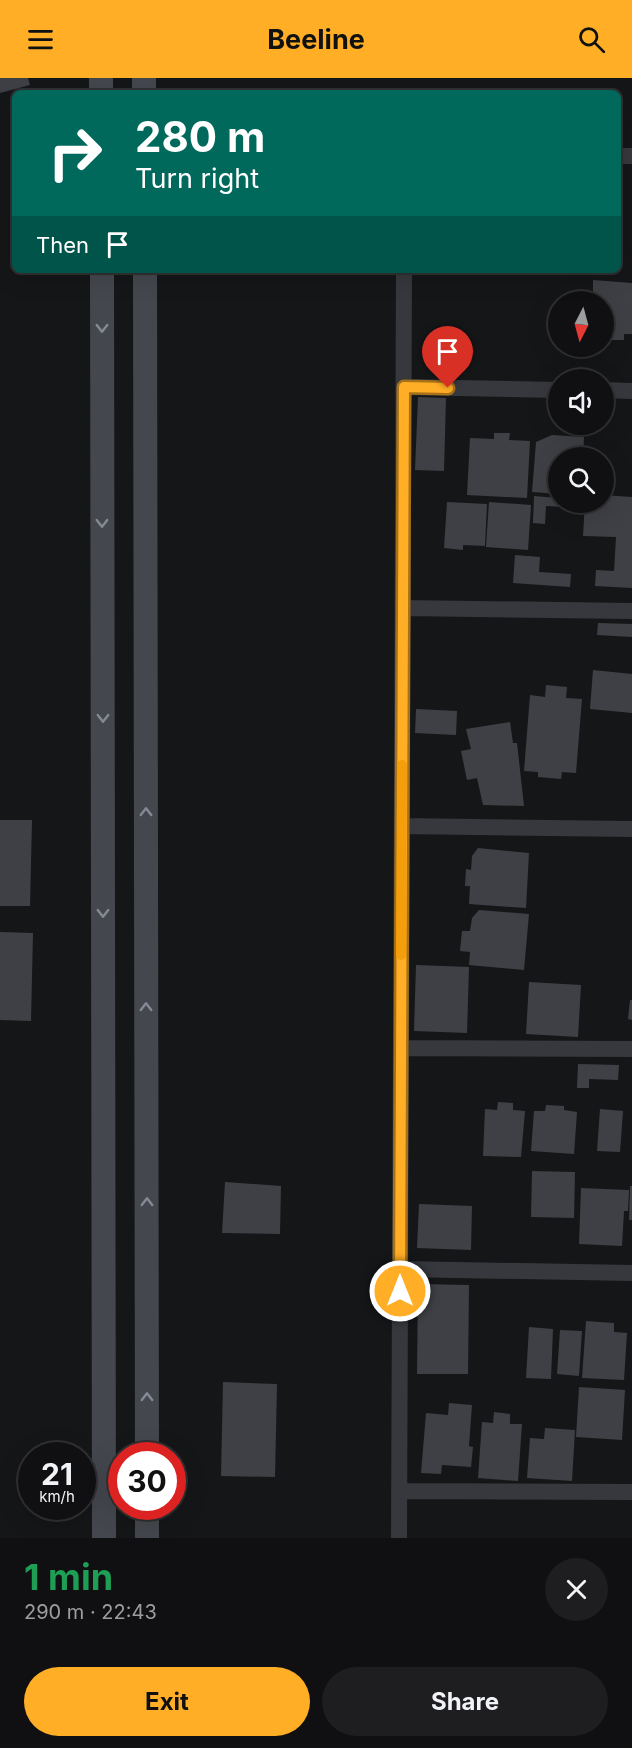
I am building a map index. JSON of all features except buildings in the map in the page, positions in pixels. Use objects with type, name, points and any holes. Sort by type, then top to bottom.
[{"type":"main road","points":[[102,273],[104,1538]]},
{"type":"main road","points":[[145,273],[147,1442]]},
{"type":"main road","points":[[147,1520],[147,1538]]},
{"type":"street","points":[[399,1538],[404,273]]},
{"type":"street","points":[[404,387],[548,390]]},
{"type":"street","points":[[614,390],[632,391]]},
{"type":"street","points":[[403,608],[632,610]]},
{"type":"street","points":[[402,826],[632,829]]},
{"type":"street","points":[[401,1048],[632,1049]]},
{"type":"street","points":[[400,1269],[632,1273]]},
{"type":"street","points":[[399,1491],[632,1492]]},
{"type":"slow traffic","points":[[401,955],[402,765]]},
{"type":"route","points":[[400,1291],[404,387],[448,388]]}]
